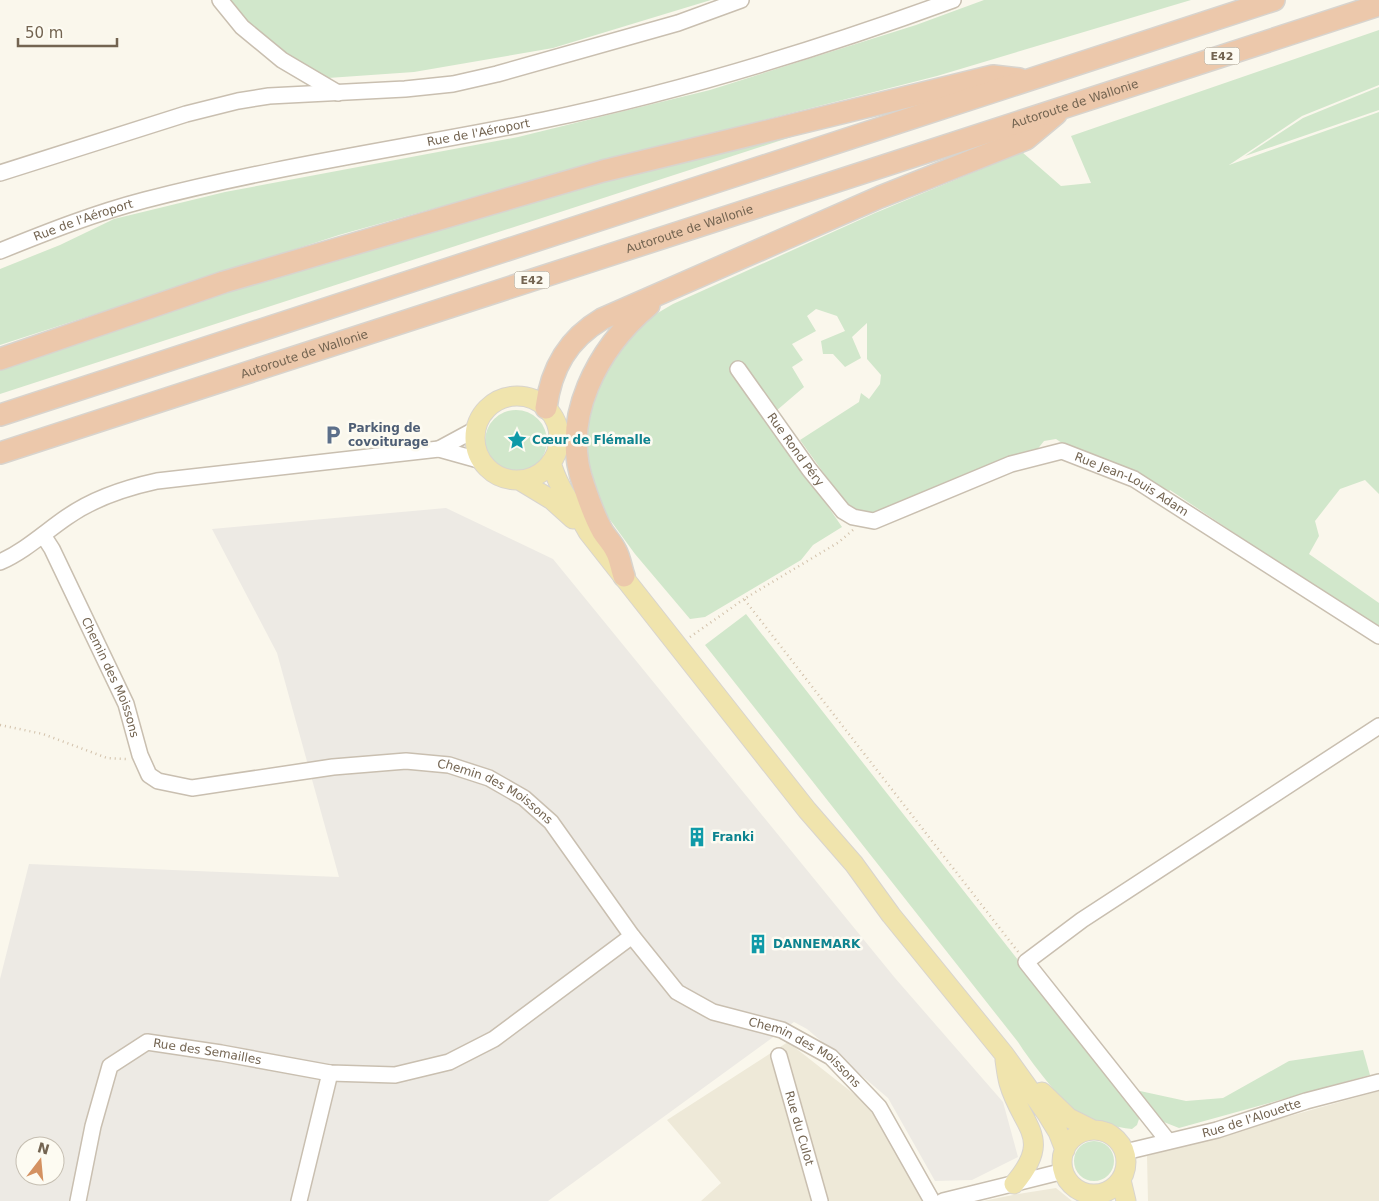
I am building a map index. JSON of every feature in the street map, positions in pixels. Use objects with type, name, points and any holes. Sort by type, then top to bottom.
[{"type":"highway","points":[[0,415],[1274,0]]},
{"type":"highway","name":"Autoroute de Wallonie","points":[[0,453],[1379,5]]},
{"type":"highway","points":[[0,359],[224,282],[603,171],[993,76],[1027,80]]},
{"type":"highway","points":[[546,408],[548,389],[557,367],[568,348],[583,330],[602,319],[880,197],[1026,140],[1064,107]]},
{"type":"highway","points":[[624,576],[617,552],[602,530],[583,484],[578,458],[577,427],[584,397],[594,373],[615,338],[630,321],[651,304],[683,284]]},
{"type":"main road","points":[[519,480],[537,475],[551,462],[558,449],[559,434],[555,420],[546,408],[528,397],[507,397],[488,407],[476,429],[476,445],[482,461],[496,474],[519,480],[552,500],[588,532],[807,810],[854,864],[891,915],[1004,1054],[1058,1132],[1065,1150]]},
{"type":"main road","points":[[551,462],[558,485],[574,507],[588,532]]},
{"type":"main road","points":[[1004,1054],[1056,1107],[1079,1124],[1113,1136],[1125,1152],[1125,1171],[1121,1180],[1093,1197],[1073,1186],[1064,1172],[1062,1164],[1065,1150],[1076,1136],[1093,1130]]},
{"type":"main road","points":[[1004,1054],[1009,1083],[1033,1135],[1034,1151],[1029,1163],[1014,1184]]},
{"type":"main road","points":[[1121,1180],[1126,1201]]},
{"type":"street","points":[[220,0],[242,27],[282,60],[338,94]]},
{"type":"street","points":[[0,173],[186,114],[238,101],[269,96],[338,94],[453,84],[497,74],[661,28],[741,0]]},
{"type":"street","name":"Rue de l'Aéroport","points":[[0,251],[90,217],[193,188],[548,119],[692,83],[846,38],[953,0]]},
{"type":"street","name":"Rue Rond Péry","points":[[738,369],[809,469],[843,511],[862,519]]},
{"type":"street","points":[[0,562],[43,535],[86,504],[130,486],[157,481],[439,449],[476,429]]},
{"type":"street","points":[[439,449],[482,461]]},
{"type":"street","name":"Rue Jean-Louis Adam","points":[[862,519],[874,521],[1011,464],[1062,451],[1134,479],[1379,636]]},
{"type":"street","name":"Chemin des Moissons","points":[[43,535],[52,549],[126,704],[140,755],[149,775],[158,782],[192,788],[333,767],[406,760],[449,765],[489,778],[524,798],[551,822],[632,936],[677,992],[713,1012],[782,1030],[831,1057],[879,1107],[932,1201]]},
{"type":"street","points":[[1168,1141],[1026,962],[1082,920],[1379,726]]},
{"type":"street","name":"Rue des Semailles","points":[[78,1201],[94,1126],[110,1066],[147,1042],[221,1052],[330,1073],[395,1075],[449,1062],[494,1039],[632,936]]},
{"type":"street","name":"Rue du Culot","points":[[779,1056],[820,1201]]},
{"type":"street","points":[[299,1201],[330,1073]]},
{"type":"street","name":"Rue de l'Alouette","points":[[1125,1152],[1217,1130],[1306,1101],[1379,1082]]},
{"type":"street","points":[[943,1201],[990,1196],[1014,1184],[1064,1172]]},
{"type":"path","points":[[678,645],[744,599],[839,542],[852,533],[862,519]]},
{"type":"path","points":[[744,599],[1026,962]]},
{"type":"path","points":[[0,725],[42,734],[107,758],[120,760],[140,755]]},
{"type":"shaded area","points":[[446,508],[553,559],[895,978],[1003,1102],[1018,1157],[972,1180],[935,1181],[888,1098],[807,1029],[794,1022],[548,1201],[0,1201],[0,979],[29,864],[339,877],[277,653],[212,529]]},
{"type":"shaded area","points":[[788,1042],[887,1120],[937,1201],[701,1201],[721,1183],[667,1120]]},
{"type":"shaded area","points":[[1379,1091],[1379,1201],[1148,1201],[1147,1156]]},
{"type":"shaded area","points":[[1056,1188],[1072,1201],[983,1201],[1018,1194]]},
{"type":"green space","points":[[228,0],[711,0],[553,48],[414,72],[328,78],[297,61],[244,23]]},
{"type":"green space","points":[[984,0],[1191,0],[937,76],[622,156],[339,235],[0,345],[0,269],[60,245],[114,219],[225,192],[518,137],[710,90],[916,25]]},
{"type":"green space","points":[[1379,30],[1379,85],[1302,116],[1229,165],[1379,112],[1379,494],[1365,480],[1340,489],[1315,521],[1319,536],[1309,554],[1379,603],[1379,630],[1170,490],[1169,492],[1131,469],[1074,451],[1056,439],[1044,441],[1036,451],[874,515],[858,514],[848,507],[800,440],[859,402],[861,393],[869,399],[880,384],[881,375],[867,359],[867,323],[852,337],[861,358],[845,367],[833,354],[823,354],[821,341],[845,331],[837,316],[816,309],[807,316],[816,331],[792,344],[803,360],[792,367],[804,387],[776,411],[754,378],[745,384],[842,527],[813,545],[801,560],[705,617],[690,619],[635,554],[597,502],[583,466],[592,389],[612,353],[649,318],[673,304],[875,213],[1022,152],[1061,186],[1091,183],[1071,136]]},
{"type":"green space","points":[[1379,87],[1379,110],[1245,156],[1303,118]]},
{"type":"green space","points":[[862,114],[0,394],[0,365],[202,296],[552,193]]},
{"type":"green space","points":[[516,410],[533,415],[538,419],[542,424],[547,441],[542,458],[538,463],[533,467],[516,472],[499,467],[494,463],[490,458],[485,441],[490,424],[494,419],[499,415]]},
{"type":"green space","points":[[746,614],[1117,1086],[1186,1101],[1223,1098],[1289,1061],[1363,1050],[1370,1075],[1179,1128],[1141,1113],[1137,1125],[1132,1129],[1119,1127],[1092,1120],[1073,1110],[1047,1082],[1018,1042],[705,645]]},
{"type":"green space","points":[[1098,1141],[1105,1144],[1111,1150],[1114,1161],[1113,1169],[1105,1178],[1098,1181],[1090,1181],[1083,1178],[1075,1169],[1074,1157],[1077,1150],[1086,1142]]},
{"type":"place","name":"Parking de covoiturage","points":[[333,435]]},
{"type":"place","name":"Cœur de Flémalle","points":[[517,440]]},
{"type":"place","name":"Franki","points":[[697,837]]},
{"type":"place","name":"DANNEMARK","points":[[758,944]]}]
